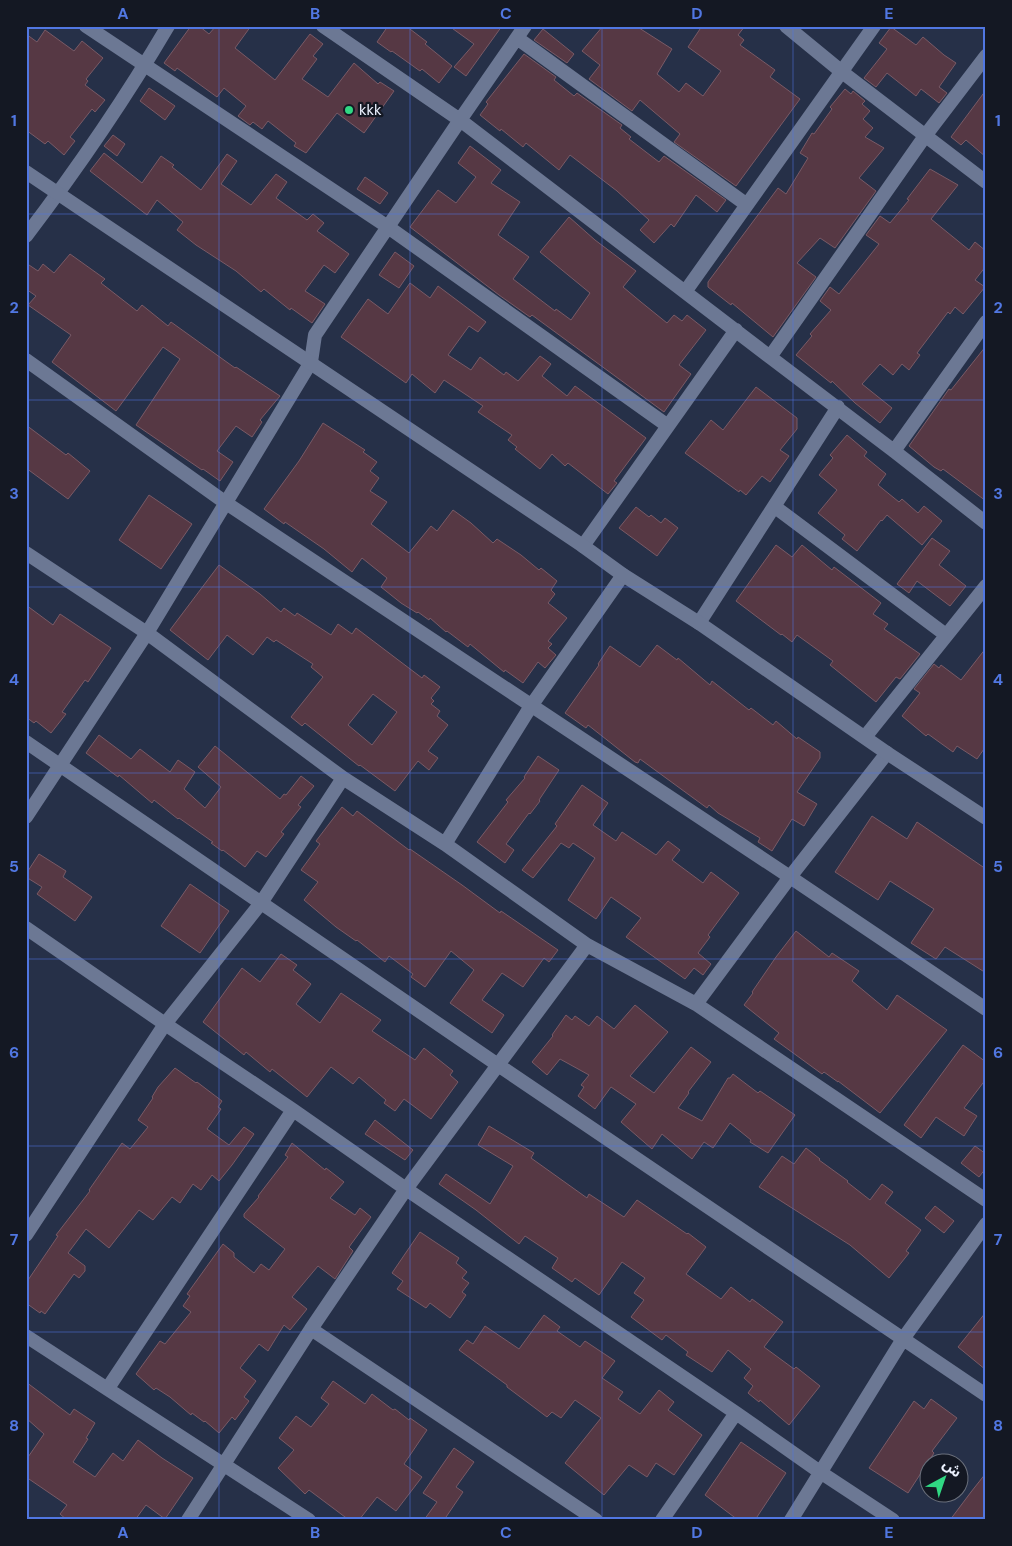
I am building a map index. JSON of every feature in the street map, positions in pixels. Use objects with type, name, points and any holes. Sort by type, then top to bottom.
[{"type":"street","points":[[86,26],[388,227],[668,426]]},
{"type":"street","points":[[26,236],[59,193],[168,26]]},
{"type":"street","points":[[323,26],[460,120],[986,523]]},
{"type":"street","points":[[786,26],[842,72],[986,182]]},
{"type":"street","points":[[685,292],[874,26]]},
{"type":"street","points":[[26,817],[147,633],[311,362],[315,335],[521,32],[748,205]]},
{"type":"street","points":[[770,358],[925,136],[986,56]]},
{"type":"street","points":[[26,172],[311,362],[623,575],[699,623],[887,753],[986,818]]},
{"type":"street","points":[[894,451],[986,322]]},
{"type":"street","points":[[583,546],[736,330]]},
{"type":"street","points":[[26,360],[226,502],[986,1009]]},
{"type":"street","points":[[699,623],[838,408]]},
{"type":"street","points":[[775,508],[946,635]]},
{"type":"street","points":[[26,553],[147,633],[342,778],[445,844],[587,945],[696,1004],[986,1200]]},
{"type":"street","points":[[445,844],[531,706],[623,575]]},
{"type":"street","points":[[865,737],[986,586]]},
{"type":"street","points":[[26,742],[498,1065],[986,1395]]},
{"type":"street","points":[[696,1004],[790,877],[887,753]]},
{"type":"street","points":[[26,1235],[165,1024],[261,903],[342,778]]},
{"type":"street","points":[[26,928],[820,1472],[893,1520]]},
{"type":"street","points":[[188,1520],[311,1329],[406,1189],[587,945]]},
{"type":"street","points":[[108,1388],[293,1110]]},
{"type":"street","points":[[791,1520],[903,1339],[986,1224]]},
{"type":"street","points":[[311,1329],[596,1520]]},
{"type":"street","points":[[26,1336],[309,1520]]},
{"type":"street","points":[[662,1520],[736,1413]]},
{"type":"building","points":[[191,26],[199,26],[209,34],[216,26],[251,26],[235,48],[275,80],[310,34],[323,44],[313,56],[317,59],[302,79],[328,97],[354,63],[378,84],[380,82],[394,91],[364,133],[337,113],[306,153],[294,146],[296,143],[268,121],[262,129],[253,122],[250,125],[238,116],[246,106],[224,88],[217,97],[177,68],[175,71],[164,63]]},
{"type":"building","points":[[388,26],[406,26],[427,42],[425,44],[452,66],[439,83],[422,69],[420,71],[377,42]]},
{"type":"building","points":[[449,26],[502,26],[466,76],[454,67],[474,44]]},
{"type":"building","points":[[603,26],[636,26],[672,49],[657,74],[679,92],[686,83],[703,96],[721,71],[688,47],[702,26],[745,26],[738,35],[744,40],[740,45],[775,70],[770,77],[800,99],[736,186],[674,142],[680,134],[640,100],[632,111],[589,79],[600,65],[582,51]]},
{"type":"building","points":[[891,27],[916,45],[923,37],[956,63],[939,87],[947,93],[939,103],[921,89],[916,96],[887,73],[876,87],[864,78],[887,49],[879,43]]},
{"type":"building","points":[[543,29],[574,54],[567,63],[534,40]]},
{"type":"building","points":[[45,30],[74,51],[82,41],[103,58],[86,79],[88,81],[85,85],[105,100],[95,112],[92,109],[70,137],[75,141],[64,155],[48,141],[45,144],[26,130],[26,34],[37,42]]},
{"type":"building","points":[[524,54],[556,77],[554,80],[574,96],[577,93],[622,125],[620,128],[631,137],[629,139],[659,162],[664,156],[726,200],[717,212],[696,195],[674,227],[671,224],[654,243],[640,230],[649,220],[617,191],[570,155],[559,170],[526,143],[523,147],[480,115],[488,104],[486,102]]},
{"type":"building","points":[[149,88],[175,106],[165,120],[140,101]]},
{"type":"building","points":[[845,89],[851,94],[853,91],[865,101],[862,104],[870,111],[863,119],[873,128],[865,137],[884,148],[859,178],[876,191],[835,248],[820,238],[797,263],[816,277],[773,337],[732,303],[731,305],[708,287],[708,282],[778,188],[786,194],[808,158],[800,153],[812,133],[814,134],[832,109],[830,107]]},
{"type":"building","points":[[986,90],[986,157],[966,140],[961,145],[951,137]]},
{"type":"building","points":[[113,135],[125,144],[117,156],[104,146]]},
{"type":"building","points":[[470,146],[501,170],[491,183],[520,202],[498,235],[529,257],[513,279],[555,311],[556,309],[571,320],[590,293],[540,252],[569,217],[595,240],[636,271],[623,287],[641,302],[667,323],[674,315],[682,321],[687,315],[706,330],[679,365],[691,374],[664,412],[532,315],[530,317],[499,295],[410,227],[438,190],[456,203],[476,177],[458,163]]},
{"type":"building","points":[[104,153],[142,183],[161,156],[174,165],[172,167],[201,190],[227,154],[237,161],[221,184],[251,205],[276,174],[287,182],[276,198],[307,220],[313,214],[324,223],[317,231],[349,254],[335,273],[324,265],[305,291],[325,304],[312,323],[291,308],[290,310],[264,289],[261,292],[236,271],[177,230],[183,222],[157,200],[147,215],[90,171]]},
{"type":"building","points":[[930,169],[958,185],[931,219],[969,250],[975,242],[986,251],[986,266],[975,280],[985,287],[963,314],[955,307],[950,314],[948,312],[917,353],[920,355],[909,370],[902,364],[893,375],[880,364],[862,384],[892,408],[880,423],[832,381],[831,383],[796,355],[812,336],[810,334],[831,310],[820,301],[830,287],[839,294],[879,244],[866,235],[880,216],[890,223],[909,200],[907,199]]},
{"type":"building","points":[[365,177],[388,193],[380,204],[357,189]]},
{"type":"building","points":[[395,252],[414,266],[399,288],[379,275]]},
{"type":"building","points":[[70,254],[105,279],[101,283],[137,311],[142,305],[168,326],[171,322],[235,368],[280,396],[260,420],[262,422],[252,437],[236,426],[217,451],[233,462],[220,481],[136,425],[180,359],[163,347],[116,411],[52,362],[71,335],[28,305],[36,296],[26,289],[26,263],[38,271],[43,264],[54,273]]},
{"type":"building","points":[[410,283],[430,298],[438,286],[486,322],[478,332],[469,326],[448,355],[471,370],[480,357],[504,375],[506,372],[518,381],[540,356],[551,364],[542,376],[567,396],[575,386],[646,438],[614,481],[617,483],[608,494],[568,463],[565,466],[552,454],[540,469],[515,449],[517,447],[508,440],[512,435],[478,412],[483,406],[444,380],[435,393],[412,374],[406,383],[341,337],[368,299],[388,314]]},
{"type":"building","points":[[986,346],[986,501],[943,469],[941,471],[934,467],[909,446],[949,389],[951,390]]},
{"type":"building","points":[[756,387],[797,418],[797,429],[780,450],[789,456],[770,482],[762,476],[746,495],[685,453],[711,420],[723,430]]},
{"type":"building","points":[[323,423],[365,450],[363,452],[377,462],[370,471],[379,478],[370,491],[387,502],[371,524],[409,553],[431,526],[437,531],[453,510],[493,543],[497,539],[557,581],[551,590],[555,594],[548,603],[567,618],[548,641],[552,644],[548,648],[556,655],[545,668],[538,662],[523,683],[505,670],[504,672],[470,644],[468,647],[430,618],[429,620],[401,603],[381,587],[387,578],[362,558],[352,572],[324,549],[264,509],[299,461]]},
{"type":"building","points":[[26,425],[66,455],[68,453],[90,471],[68,499],[26,468]]},
{"type":"building","points":[[847,435],[867,452],[864,456],[886,474],[878,485],[899,502],[902,499],[918,513],[924,506],[942,521],[922,545],[887,515],[857,551],[842,539],[845,535],[818,513],[837,490],[819,475],[833,458],[830,455]]},
{"type":"building","points":[[149,495],[192,524],[161,569],[119,540]]},
{"type":"building","points":[[636,507],[661,523],[665,518],[678,528],[657,556],[619,528]]},
{"type":"building","points":[[932,538],[950,551],[939,565],[966,586],[950,606],[917,581],[909,593],[897,584]]},
{"type":"building","points":[[776,545],[792,557],[802,545],[832,570],[834,567],[881,603],[873,614],[888,624],[884,629],[920,654],[900,679],[896,677],[876,702],[830,665],[833,661],[797,635],[792,642],[736,601]]},
{"type":"building","points":[[219,565],[260,594],[281,612],[284,608],[295,616],[297,613],[331,635],[338,624],[352,634],[356,628],[422,678],[424,675],[440,687],[431,698],[434,701],[431,704],[440,711],[437,716],[448,725],[428,751],[438,758],[429,770],[418,761],[395,791],[359,766],[305,723],[302,726],[291,717],[323,677],[311,667],[313,664],[276,640],[274,642],[267,637],[253,655],[227,635],[208,660],[170,630]],"holes":[[[373,694],[397,712],[372,745],[348,725]]]},
{"type":"building","points":[[26,605],[53,625],[60,614],[111,648],[88,682],[85,680],[62,712],[66,714],[51,733],[36,721],[34,723],[26,717]]},
{"type":"building","points":[[657,645],[677,660],[678,658],[710,685],[712,681],[749,710],[751,708],[773,725],[776,721],[797,739],[798,737],[820,752],[820,758],[797,792],[817,804],[804,826],[792,819],[772,851],[758,842],[760,838],[718,813],[709,805],[707,808],[640,759],[638,763],[635,762],[588,725],[586,728],[565,713],[610,646],[640,667]]},
{"type":"building","points":[[986,648],[986,746],[977,759],[957,746],[953,752],[928,734],[926,736],[902,716],[920,693],[914,689],[934,664],[939,668],[941,665],[961,680]]},
{"type":"building","points":[[99,735],[131,759],[140,749],[170,772],[178,760],[195,772],[184,789],[205,808],[221,787],[198,767],[215,746],[280,799],[284,794],[286,795],[301,776],[314,786],[298,805],[301,807],[281,832],[284,834],[266,857],[257,851],[245,867],[154,800],[152,803],[119,775],[118,777],[86,753]]},
{"type":"building","points":[[538,756],[559,770],[540,801],[506,844],[514,850],[505,863],[477,842],[508,802],[506,800],[525,778]]},
{"type":"building","points":[[582,785],[608,803],[593,825],[616,841],[622,832],[656,855],[668,841],[680,850],[672,860],[703,883],[711,872],[739,893],[708,935],[710,937],[698,953],[711,964],[703,975],[694,968],[685,979],[626,937],[641,918],[611,897],[596,919],[568,900],[595,858],[573,843],[569,848],[561,843],[533,878],[522,870],[557,826],[555,824]]},
{"type":"building","points":[[342,807],[353,816],[357,811],[409,850],[500,913],[501,911],[558,950],[549,962],[544,958],[523,987],[502,973],[482,1000],[504,1015],[492,1033],[450,1003],[474,970],[451,951],[425,987],[411,977],[413,974],[389,956],[385,962],[357,940],[336,927],[304,900],[318,882],[301,870],[320,844],[316,841]]},
{"type":"building","points":[[872,816],[907,839],[917,822],[986,869],[986,973],[945,947],[936,959],[911,943],[934,909],[890,881],[878,900],[835,872]]},
{"type":"building","points":[[39,854],[66,871],[63,877],[92,897],[75,921],[37,894],[42,887],[26,877]]},
{"type":"building","points":[[190,884],[229,911],[200,953],[161,926]]},
{"type":"building","points":[[796,931],[829,957],[832,953],[859,971],[852,981],[887,1010],[897,995],[947,1030],[880,1113],[838,1081],[824,1072],[822,1074],[774,1039],[779,1033],[744,1005]]},
{"type":"building","points":[[281,954],[297,965],[293,970],[311,984],[296,1004],[320,1023],[341,993],[381,1020],[372,1031],[415,1060],[424,1048],[453,1071],[450,1075],[458,1082],[431,1119],[404,1099],[395,1111],[384,1103],[386,1100],[359,1077],[353,1084],[331,1067],[307,1097],[272,1069],[270,1072],[246,1052],[244,1055],[203,1022],[242,968],[260,982]]},
{"type":"building","points":[[635,1005],[668,1032],[630,1076],[654,1093],[691,1047],[711,1062],[678,1108],[702,1121],[728,1078],[733,1074],[758,1093],[760,1091],[795,1115],[768,1153],[750,1142],[751,1140],[730,1123],[713,1148],[704,1142],[692,1159],[662,1134],[652,1149],[621,1122],[636,1104],[611,1087],[595,1109],[578,1096],[584,1087],[581,1085],[589,1075],[560,1059],[547,1075],[532,1062],[553,1036],[566,1015],[572,1020],[575,1016],[589,1026],[597,1016],[614,1029]]},
{"type":"building","points":[[963,1045],[986,1062],[986,1079],[964,1108],[977,1116],[964,1136],[936,1117],[921,1138],[904,1125]]},
{"type":"building","points":[[175,1068],[222,1101],[218,1107],[221,1109],[207,1129],[229,1145],[244,1127],[254,1134],[219,1181],[212,1175],[201,1190],[193,1184],[180,1203],[172,1197],[153,1220],[139,1210],[109,1248],[86,1229],[68,1253],[85,1266],[85,1271],[79,1278],[74,1274],[45,1314],[41,1311],[40,1313],[26,1303],[26,1283],[58,1236],[56,1235],[90,1191],[122,1143],[130,1149],[148,1127],[138,1120],[158,1087]]},
{"type":"building","points":[[375,1120],[413,1150],[405,1160],[365,1134]]},
{"type":"building","points":[[489,1126],[534,1153],[531,1158],[587,1198],[589,1194],[624,1217],[637,1200],[688,1233],[706,1247],[686,1274],[721,1299],[731,1287],[750,1302],[752,1299],[783,1322],[764,1347],[794,1369],[796,1367],[820,1386],[789,1425],[760,1400],[759,1402],[748,1393],[753,1386],[744,1378],[751,1369],[728,1350],[712,1372],[686,1355],[688,1352],[666,1335],[662,1340],[631,1317],[644,1300],[634,1293],[645,1278],[622,1262],[599,1295],[575,1278],[572,1282],[552,1268],[558,1258],[525,1236],[519,1244],[439,1184],[446,1174],[490,1204],[513,1166],[478,1145]]},
{"type":"building","points":[[292,1143],[325,1170],[326,1168],[344,1182],[330,1198],[355,1215],[360,1208],[371,1217],[349,1247],[353,1251],[335,1279],[318,1266],[292,1297],[307,1309],[290,1330],[284,1325],[268,1351],[259,1344],[240,1368],[256,1381],[244,1397],[249,1401],[235,1420],[232,1417],[219,1433],[205,1421],[192,1413],[191,1415],[170,1397],[156,1388],[154,1390],[136,1374],[160,1341],[165,1344],[191,1312],[183,1306],[190,1296],[187,1294],[223,1244],[234,1253],[234,1257],[254,1273],[261,1264],[269,1270],[285,1249],[244,1217],[244,1214],[288,1157],[285,1155]]},
{"type":"building","points":[[975,1146],[986,1154],[986,1168],[979,1177],[961,1163]]},
{"type":"building","points":[[806,1148],[870,1200],[882,1184],[893,1192],[885,1203],[921,1230],[906,1251],[909,1253],[889,1278],[850,1245],[759,1187],[782,1156],[794,1164]]},
{"type":"building","points":[[935,1206],[954,1221],[944,1233],[925,1218]]},
{"type":"building","points":[[420,1232],[459,1258],[456,1263],[467,1272],[462,1278],[469,1283],[462,1292],[466,1295],[450,1318],[430,1303],[426,1308],[397,1289],[403,1281],[392,1273]]},
{"type":"building","points":[[986,1312],[986,1370],[958,1347]]},
{"type":"building","points":[[544,1315],[560,1327],[557,1331],[580,1347],[585,1341],[615,1361],[602,1378],[623,1392],[618,1399],[640,1414],[659,1390],[674,1402],[668,1410],[702,1435],[674,1475],[656,1463],[647,1477],[629,1465],[604,1495],[565,1463],[601,1418],[575,1400],[561,1418],[552,1412],[547,1417],[459,1350],[467,1340],[473,1344],[485,1326],[519,1349]]},
{"type":"building","points":[[333,1381],[365,1404],[372,1394],[393,1410],[395,1409],[409,1420],[410,1418],[427,1430],[404,1464],[422,1477],[396,1511],[377,1497],[359,1520],[349,1520],[309,1490],[305,1494],[278,1468],[294,1450],[279,1438],[296,1416],[311,1427],[329,1404],[321,1398]]},
{"type":"building","points":[[26,1382],[70,1415],[74,1409],[95,1423],[86,1438],[88,1439],[73,1462],[95,1477],[113,1453],[123,1461],[138,1440],[193,1478],[165,1519],[146,1505],[135,1520],[67,1520],[60,1514],[67,1505],[26,1477],[26,1460],[44,1434],[26,1418]]},
{"type":"building","points":[[931,1399],[957,1418],[932,1451],[933,1454],[920,1454],[920,1475],[908,1493],[869,1468],[914,1401],[924,1409]]},
{"type":"building","points":[[741,1442],[786,1473],[755,1520],[738,1520],[705,1495]]},
{"type":"building","points":[[454,1448],[474,1462],[456,1487],[463,1492],[444,1520],[424,1520],[437,1502],[423,1493]]},
{"type":"building","points":[[986,1473],[986,1520],[950,1520],[962,1504],[970,1504],[971,1492]]},
{"type":"place","name":"kkk","points":[[349,110]]}]
